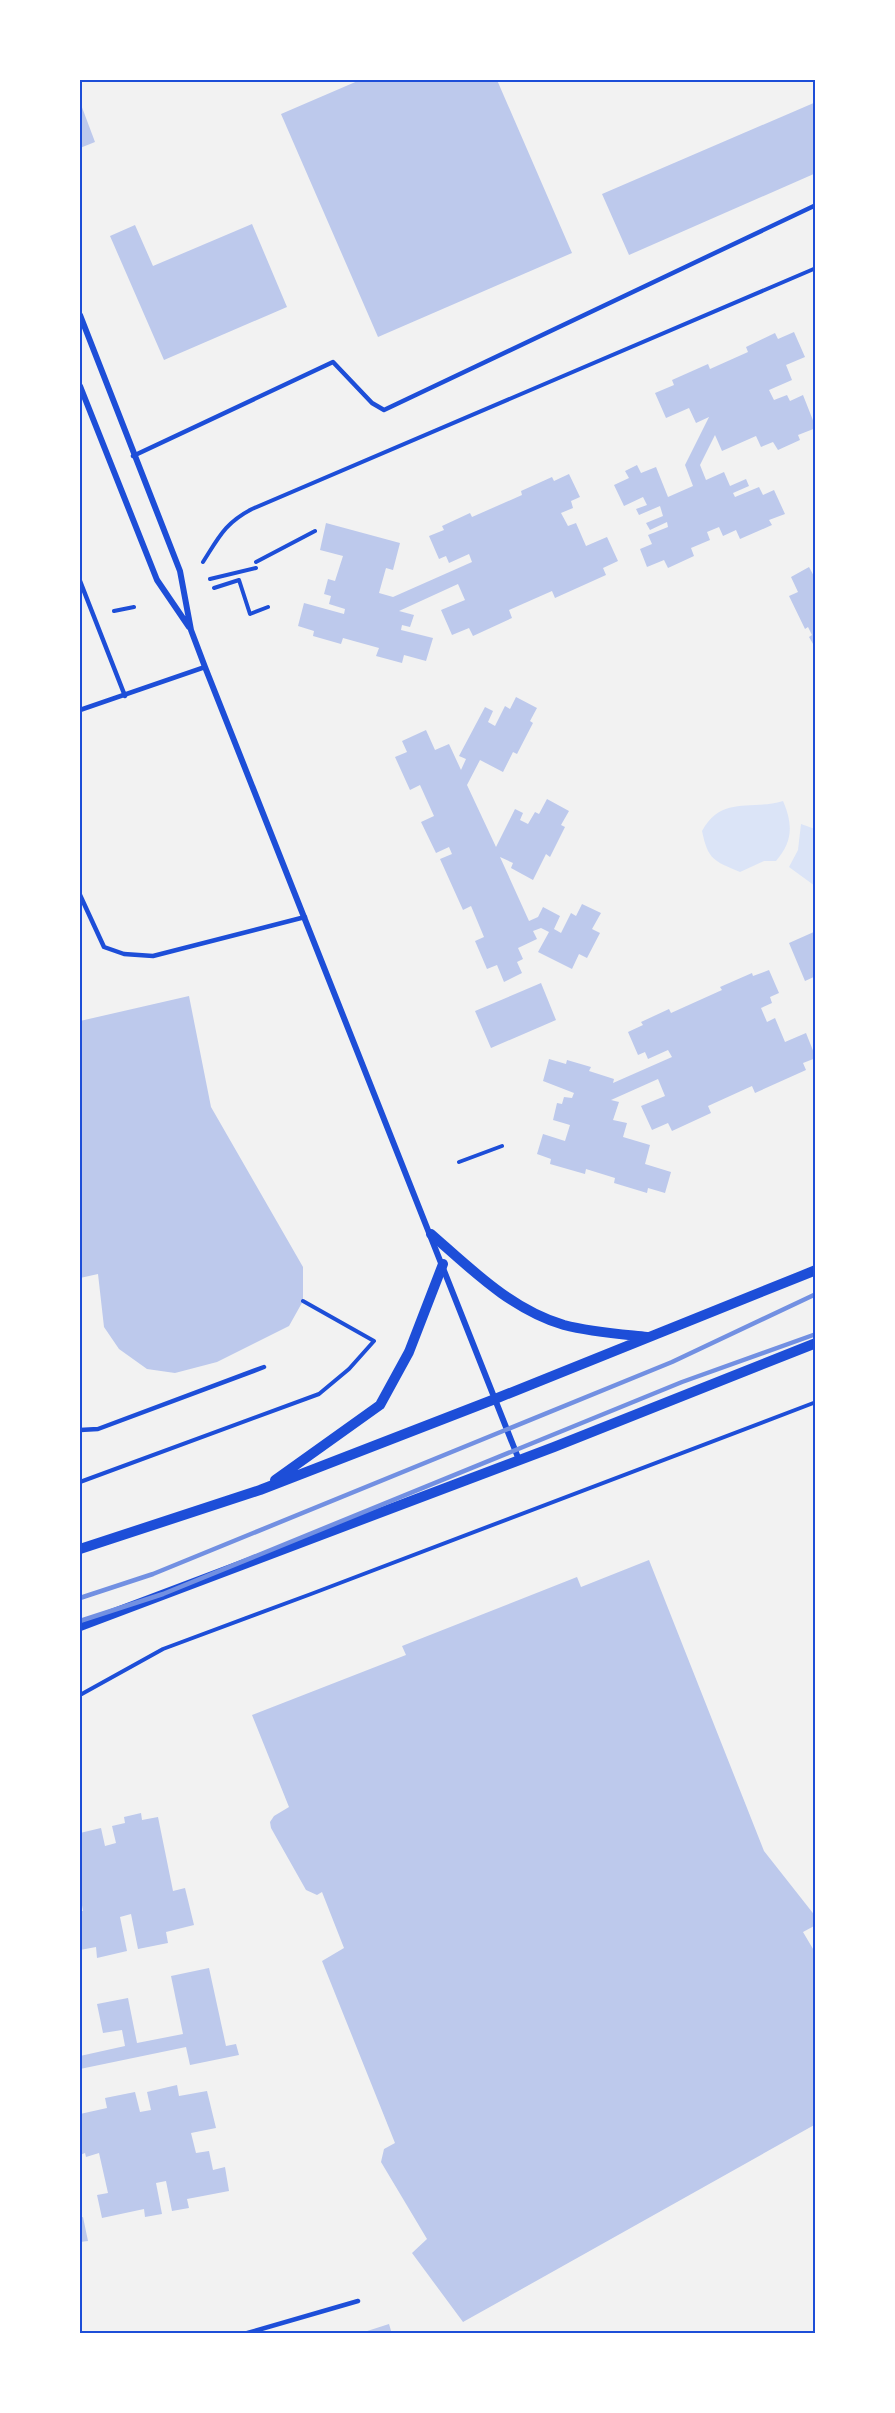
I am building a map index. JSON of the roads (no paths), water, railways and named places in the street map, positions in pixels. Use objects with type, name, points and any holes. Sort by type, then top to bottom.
[{"type":"street","points":[[80,315],[180,571],[191,630],[205,667],[519,1460]]},
{"type":"street","points":[[80,386],[157,580],[191,630]]},
{"type":"street","points":[[431,1234],[495,1289],[534,1313],[563,1325],[597,1332],[650,1338]]},
{"type":"street","points":[[260,1490],[380,1405],[409,1352],[442,1264]]},
{"type":"street","points":[[80,1549],[260,1490],[650,1338],[816,1270]]},
{"type":"street","points":[[80,1626],[519,1460],[816,1343]]},
{"type":"lane","points":[[134,456],[333,362],[372,403],[384,410],[816,205]]},
{"type":"lane","points":[[80,580],[125,696]]},
{"type":"lane","points":[[80,711],[205,667]]},
{"type":"lane","points":[[80,895],[104,947],[124,954],[153,956],[305,917]]},
{"type":"lane","points":[[80,1430],[98,1429],[264,1367]]},
{"type":"lane","points":[[244,2334],[358,2301]]},
{"type":"railway","points":[[80,1598],[153,1574],[672,1362],[816,1294]]},
{"type":"railway","points":[[80,1621],[163,1594],[682,1382],[816,1334]]}]
